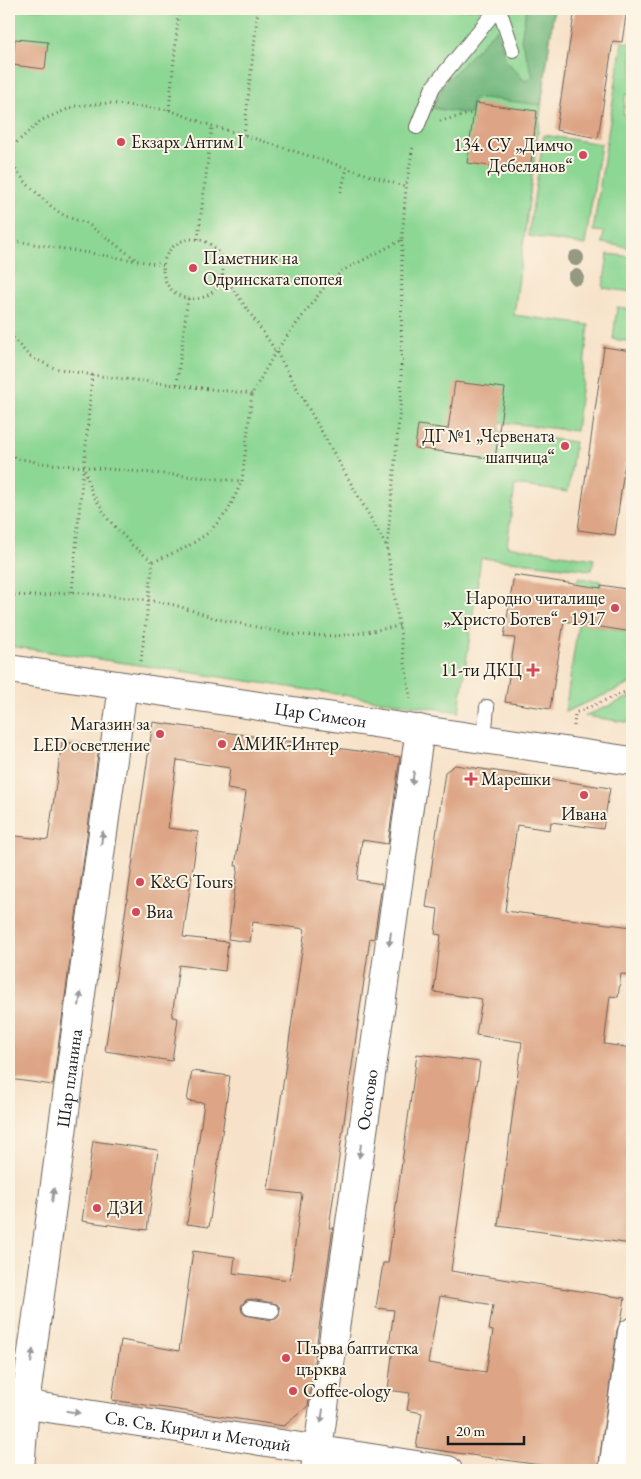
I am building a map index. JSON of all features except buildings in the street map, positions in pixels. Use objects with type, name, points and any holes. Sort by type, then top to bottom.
[{"type":"street","name":"Цар Симеон","points":[[9,669],[123,686],[415,717],[484,739],[632,761]]},
{"type":"street","name":"Шар планина","points":[[20,1470],[17,1403],[123,686]]},
{"type":"street","name":"Осогово","points":[[316,1460],[330,1320],[415,717]]},
{"type":"street","points":[[613,1470],[632,1332]]},
{"type":"street","name":"Св. Св. Кирил и Методий","points":[[17,1403],[316,1460],[448,1470]]},
{"type":"lane","points":[[498,9],[513,50]]},
{"type":"lane","points":[[417,127],[433,87],[498,9]]},
{"type":"lane","points":[[484,739],[487,707]]},
{"type":"lane","points":[[250,1308],[272,1311]]},
{"type":"path","points":[[169,110],[179,9]]},
{"type":"path","points":[[244,135],[258,9]]},
{"type":"path","points":[[9,149],[42,120],[75,106],[108,103],[169,110],[212,126],[406,187]]},
{"type":"path","points":[[415,717],[387,547],[401,397],[402,240],[406,187],[417,127],[474,113]]},
{"type":"path","points":[[198,239],[212,126]]},
{"type":"path","points":[[9,162],[28,186],[53,208],[65,216],[88,224],[138,261]]},
{"type":"path","points":[[342,192],[347,168]]},
{"type":"path","points":[[186,239],[198,239],[209,244],[218,252],[222,264],[222,275],[218,286],[210,294],[199,298],[188,298],[178,294],[169,287],[164,276],[163,265],[167,254],[175,244],[186,239]]},
{"type":"path","points":[[9,240],[163,265]]},
{"type":"path","points":[[153,562],[187,547],[208,533],[228,511],[242,481],[252,394],[276,351],[322,290],[342,271],[402,240]]},
{"type":"path","points":[[222,275],[276,351],[387,547]]},
{"type":"path","points":[[176,384],[188,298]]},
{"type":"path","points":[[9,329],[29,356],[54,368],[92,375],[252,394]]},
{"type":"path","points":[[72,592],[92,375]]},
{"type":"path","points":[[9,456],[40,463],[242,481]]},
{"type":"path","points":[[84,467],[92,493],[108,519],[132,545],[153,562]]},
{"type":"path","points":[[140,663],[153,562]]},
{"type":"path","points":[[9,595],[36,596],[72,592],[148,600],[175,605],[218,619],[296,635],[344,635],[400,626]]},
{"type":"path","points":[[574,728],[576,713],[632,690]]},
{"type":"green space","points":[[9,9],[554,9],[514,315],[589,325],[576,431],[500,422],[499,432],[575,442],[568,492],[515,485],[507,546],[594,559],[592,570],[481,558],[459,712],[9,646]]},
{"type":"green space","points":[[526,9],[554,9],[541,105],[484,98],[473,99],[470,114],[432,108],[445,83],[496,29],[506,60],[525,81],[533,76],[521,40]]},
{"type":"green space","points":[[622,42],[632,43],[632,95],[626,94],[623,114],[632,116],[632,248],[602,243],[604,232],[593,231]]},
{"type":"green space","points":[[544,135],[601,144],[585,245],[528,236]]},
{"type":"green space","points":[[608,254],[632,257],[632,292],[603,288]]},
{"type":"green space","points":[[617,307],[632,309],[632,342],[613,339]]},
{"type":"green space","points":[[578,578],[601,581],[595,626],[632,632],[632,683],[565,712],[579,618],[572,617]]},
{"type":"green space","points":[[632,696],[632,723],[585,716]]},
{"type":"place","name":"Екзарх Антим I","points":[[121,142]]},
{"type":"place","name":"134. СУ „Димчо Дебелянов“","points":[[583,155]]},
{"type":"place","name":"Паметник на Одринската епопея","points":[[193,268]]},
{"type":"place","name":"ДГ №1 „Червената шапчица“","points":[[565,446]]},
{"type":"place","name":"Народно читалище „Христо Ботев“ - 1917","points":[[615,608]]},
{"type":"place","name":"11-ти ДКЦ","points":[[533,670]]},
{"type":"place","name":"Магазин за LED осветление","points":[[160,734]]},
{"type":"place","name":"АМИК-Интер","points":[[222,744]]},
{"type":"place","name":"Марешки","points":[[471,779]]},
{"type":"place","name":"Ивана","points":[[584,795]]},
{"type":"place","name":"K&G Tours","points":[[140,882]]},
{"type":"place","name":"Виа","points":[[136,912]]},
{"type":"place","name":"ДЗИ","points":[[97,1208]]},
{"type":"place","name":"Първа баптистка църква","points":[[286,1358]]},
{"type":"place","name":"Coffee-ology","points":[[293,1391]]}]
